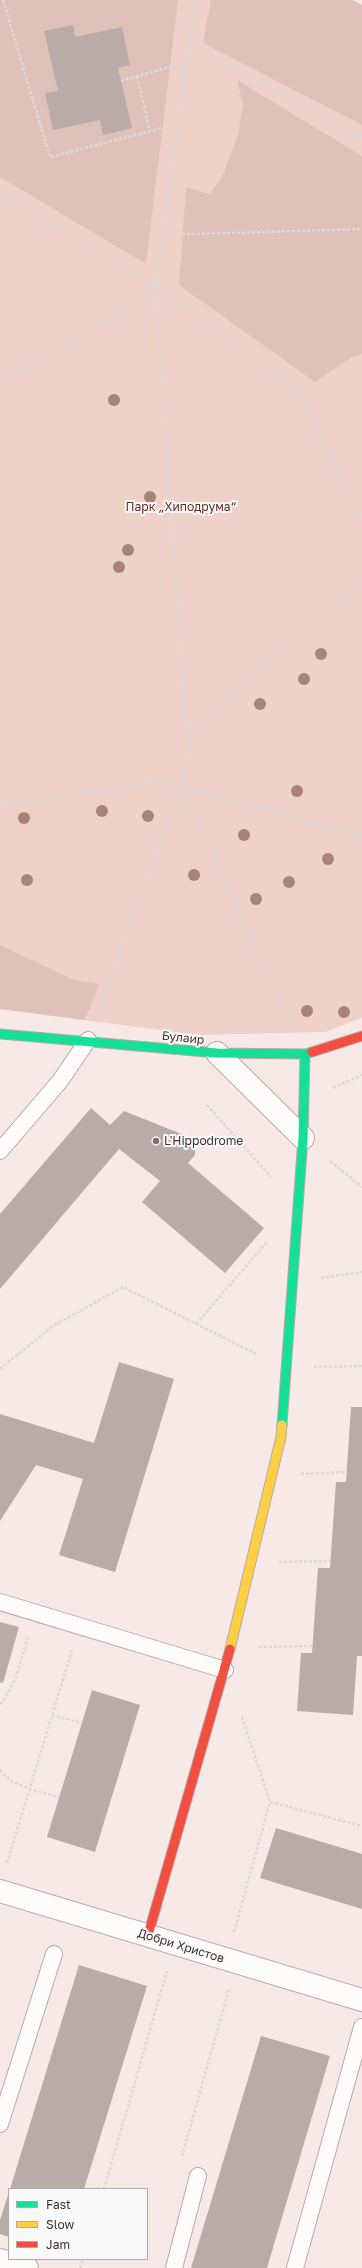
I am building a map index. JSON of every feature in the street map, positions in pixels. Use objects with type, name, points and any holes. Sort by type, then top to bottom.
[{"type":"street","name":"Булаир","points":[[0,1034],[88,1040],[217,1053],[305,1054],[362,1036]]},
{"type":"street","points":[[217,1053],[303,1138]]},
{"type":"street","points":[[148,1936],[226,1670],[281,1437],[303,1138],[305,1054]]},
{"type":"street","name":"Добри Христов","points":[[0,1891],[362,2000]]},
{"type":"street","points":[[0,2260],[27,2268]]},
{"type":"lane","points":[[0,1151],[60,1081],[88,1040]]},
{"type":"lane","points":[[0,1602],[226,1670]]},
{"type":"lane","points":[[0,2124],[54,1954]]},
{"type":"lane","points":[[295,2268],[362,2027]]},
{"type":"lane","points":[[174,2268],[198,2176]]},
{"type":"path","points":[[3,0],[50,157],[178,124]]},
{"type":"path","points":[[192,742],[186,730],[155,286],[195,0]]},
{"type":"path","points":[[189,43],[362,137]]},
{"type":"path","points":[[121,81],[186,62]]},
{"type":"path","points":[[137,76],[150,132]]},
{"type":"path","points":[[0,195],[155,286],[301,394],[362,521]]},
{"type":"path","points":[[162,235],[362,229]]},
{"type":"path","points":[[0,386],[148,296],[155,286]]},
{"type":"path","points":[[88,1040],[182,785],[192,742],[242,680],[362,586]]},
{"type":"path","points":[[0,802],[35,801],[161,781],[182,785],[362,836]]},
{"type":"path","points":[[182,785],[305,1054]]},
{"type":"path","points":[[196,1324],[297,1207],[208,1105]]},
{"type":"path","points":[[303,1138],[362,1187]]},
{"type":"path","points":[[292,1283],[362,1272]]},
{"type":"path","points":[[0,1369],[53,1326],[123,1287],[286,1369],[362,1366]]},
{"type":"path","points":[[272,1474],[346,1472]]},
{"type":"path","points":[[251,1562],[330,1562]]},
{"type":"path","points":[[0,1704],[4,1700],[16,1677],[36,1613]]},
{"type":"path","points":[[7,1864],[79,1626]]},
{"type":"path","points":[[231,1648],[312,1646]]},
{"type":"path","points":[[181,2161],[232,1961],[270,1802],[240,1714]]},
{"type":"path","points":[[52,1715],[82,1723]]},
{"type":"path","points":[[0,1770],[11,1781],[30,1789],[59,1797]]},
{"type":"path","points":[[270,1802],[362,1826]]},
{"type":"path","points":[[104,2188],[175,1944]]},
{"type":"green space","name":"Парк „Хиподрума“","points":[[0,0],[352,0],[362,5],[362,1018],[325,1032],[197,1035],[0,1009]]},
{"type":"shaded area","points":[[0,0],[178,0],[146,264],[0,177]]},
{"type":"shaded area","points":[[211,0],[352,0],[362,5],[362,125],[203,43]]},
{"type":"shaded area","points":[[237,80],[362,156],[362,354],[352,357],[315,382],[179,285],[186,187],[210,194],[223,175],[238,134],[243,104]]},
{"type":"shaded area","points":[[0,945],[74,980],[99,984],[85,1020],[0,1009]]},
{"type":"building","points":[[73,25],[75,37],[122,27],[130,65],[118,68],[132,128],[103,135],[100,120],[53,130],[45,93],[58,91],[44,31]]},
{"type":"building","points":[[91,1108],[110,1125],[124,1111],[189,1137],[195,1147],[195,1155],[188,1163],[264,1228],[225,1273],[142,1202],[160,1181],[119,1149],[0,1289],[0,1214]]},
{"type":"building","points":[[119,1362],[174,1379],[115,1572],[59,1555],[83,1479],[36,1465],[0,1521],[0,1414],[94,1443]]},
{"type":"building","points":[[351,1407],[362,1407],[362,1656],[357,1656],[353,1715],[297,1711],[301,1653],[312,1653],[318,1568],[330,1568],[336,1482],[346,1482]]},
{"type":"building","points":[[0,1622],[19,1627],[3,1683],[0,1682]]},
{"type":"building","points":[[92,1690],[140,1705],[95,1852],[47,1837]]},
{"type":"building","points":[[276,1828],[362,1854],[362,1909],[260,1878]]},
{"type":"building","points":[[79,1965],[147,1986],[84,2188],[10,2188]]},
{"type":"building","points":[[261,2036],[330,2056],[267,2268],[191,2268]]},
{"type":"building","points":[[8,2195],[8,2237],[0,2234],[0,2220]]},
{"type":"traffic: fast","points":[[0,1034],[217,1053],[305,1054],[312,1052]]},
{"type":"traffic: fast","points":[[282,1425],[303,1138],[305,1054]]},
{"type":"traffic: slow","points":[[230,1649],[281,1437],[282,1425]]},
{"type":"traffic: jam","points":[[312,1052],[362,1036]]},
{"type":"traffic: jam","points":[[148,1935],[230,1649]]},
{"type":"place","name":"L'Hippodrome","points":[[156,1141]]}]
